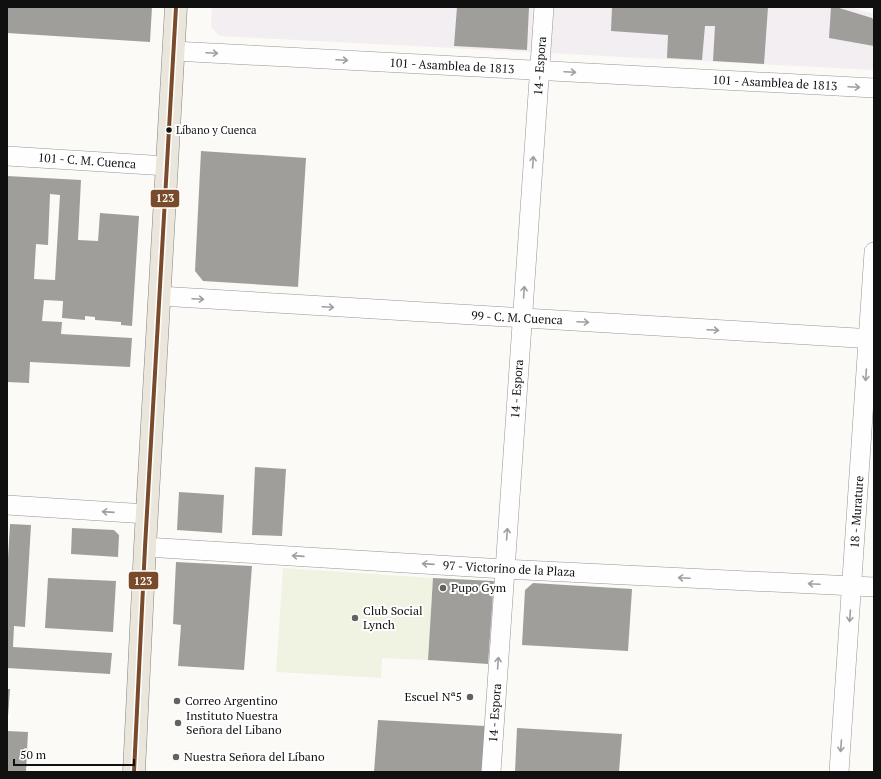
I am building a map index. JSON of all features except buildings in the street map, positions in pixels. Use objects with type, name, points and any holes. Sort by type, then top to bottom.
[{"type":"main road","points":[[134,772],[145,547],[176,7]]},
{"type":"street","name":"14 - Espora","points":[[491,772],[544,7]]},
{"type":"street","name":"101 - Asamblea de 1813","points":[[174,51],[874,88]]},
{"type":"street","name":"101 - C. M. Cuenca","points":[[7,156],[167,166]]},
{"type":"street","name":"18 - Murature","points":[[839,772],[871,339],[874,252]]},
{"type":"street","name":"99 - C. M. Cuenca","points":[[159,296],[871,339]]},
{"type":"street","points":[[7,505],[147,514]]},
{"type":"street","name":"97 - Victorino de la Plaza","points":[[145,547],[504,569],[874,588]]},
{"type":"shaded area","points":[[212,7],[849,7],[874,14],[874,70],[219,36],[211,27]]},
{"type":"green space","name":"Club Social Lynch","points":[[283,568],[433,578],[428,660],[382,658],[381,678],[276,672]]},
{"type":"transit line","name":"123","points":[[134,772],[145,547],[176,7]]},
{"type":"place","name":"Líbano y Cuenca","points":[[169,130]]},
{"type":"place","name":"Pupo Gym","points":[[443,588]]},
{"type":"place","name":"Club Social Lynch","points":[[355,618]]},
{"type":"place","name":"Escuel Nª5","points":[[470,697]]},
{"type":"place","name":"Correo Argentino","points":[[177,701]]},
{"type":"place","name":"Instituto Nuestra Señora del Libano","points":[[178,723]]},
{"type":"place","name":"Nuestra Señora del Líbano","points":[[176,757]]}]
